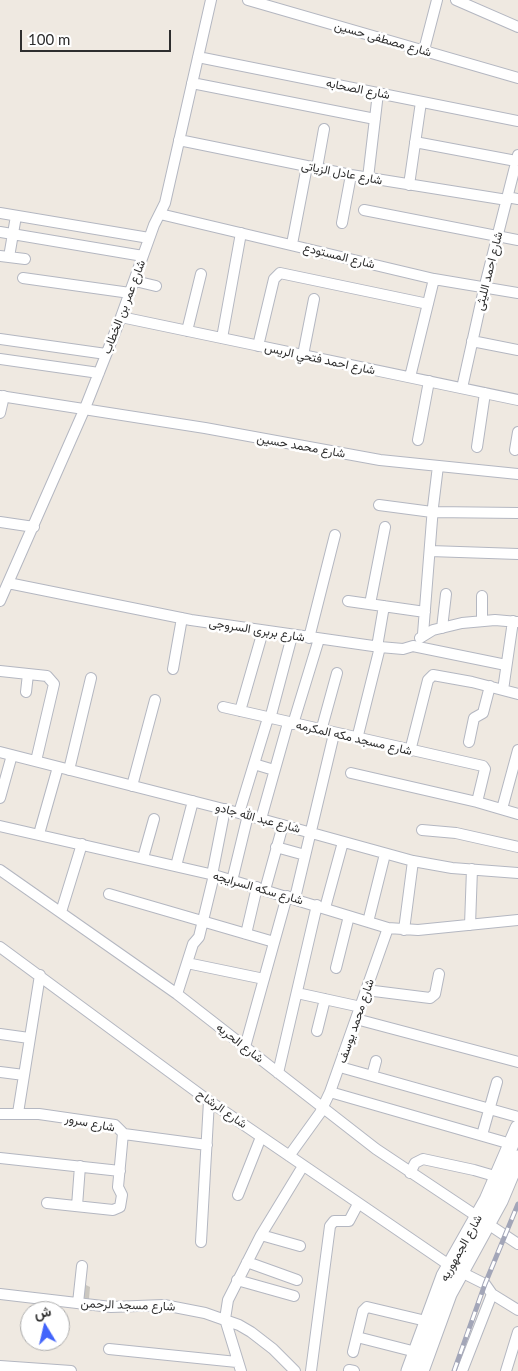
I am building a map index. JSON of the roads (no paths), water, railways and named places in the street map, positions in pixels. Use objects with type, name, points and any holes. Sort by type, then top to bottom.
[{"type":"main road","name":"شارع الجمهوريه","points":[[483,1221],[518,1128]]},
{"type":"main road","name":"شارع الجمهوريه","points":[[409,1371],[426,1322],[454,1268],[518,1158]]},
{"type":"main road","name":"شارع الجمهوريه","points":[[421,1371],[447,1300],[454,1268]]},
{"type":"street","name":"شارع عمر بن الخطاب","points":[[0,601],[85,408],[135,281],[149,238],[167,196],[210,0]]},
{"type":"street","name":"شارع مصطفى حسين","points":[[248,0],[518,78]]},
{"type":"street","points":[[424,50],[437,0]]},
{"type":"street","points":[[456,0],[518,27]]},
{"type":"street","name":"شارع الصحابه","points":[[198,57],[518,121]]},
{"type":"street","points":[[192,83],[374,119]]},
{"type":"street","points":[[368,178],[378,93]]},
{"type":"street","points":[[409,186],[421,102]]},
{"type":"street","points":[[292,244],[324,129]]},
{"type":"street","name":"شارع عادل الزياتى","points":[[179,140],[409,186],[511,199]]},
{"type":"street","points":[[415,142],[517,158]]},
{"type":"street","name":"شارع احمد الليثى","points":[[462,388],[498,235],[511,199],[517,158]]},
{"type":"street","points":[[342,223],[351,175]]},
{"type":"street","points":[[364,210],[518,240]]},
{"type":"street","points":[[0,213],[149,238]]},
{"type":"street","name":"شارع المستودع","points":[[160,214],[434,279],[484,289],[518,293]]},
{"type":"street","points":[[16,216],[13,234],[5,256],[25,259]]},
{"type":"street","points":[[0,232],[143,256]]},
{"type":"street","points":[[222,338],[241,233]]},
{"type":"street","points":[[258,346],[274,279],[280,273],[428,304]]},
{"type":"street","points":[[187,331],[201,274]]},
{"type":"street","points":[[23,278],[130,293]]},
{"type":"street","points":[[410,377],[434,279]]},
{"type":"street","points":[[135,281],[156,286]]},
{"type":"street","points":[[303,355],[314,299]]},
{"type":"street","name":"شارع احمد فتحي الريس","points":[[121,317],[518,400]]},
{"type":"street","points":[[0,338],[106,354]]},
{"type":"street","points":[[472,341],[518,350]]},
{"type":"street","points":[[0,359],[99,373]]},
{"type":"street","points":[[418,440],[429,381]]},
{"type":"street","points":[[477,447],[485,393]]},
{"type":"street","points":[[0,414],[2,396]]},
{"type":"street","name":"شارع محمد حسين","points":[[2,396],[85,408],[359,456],[518,474]]},
{"type":"street","points":[[515,450],[518,432]]},
{"type":"street","points":[[423,634],[432,512],[438,466]]},
{"type":"street","points":[[379,505],[432,512],[518,514]]},
{"type":"street","points":[[0,522],[34,527]]},
{"type":"street","points":[[370,604],[385,527]]},
{"type":"street","points":[[261,819],[314,638],[335,535]]},
{"type":"street","points":[[430,551],[518,554]]},
{"type":"street","name":"شارع بربرى السروجى","points":[[8,583],[182,618],[292,636],[378,647],[403,648],[412,646],[506,665]]},
{"type":"street","points":[[442,628],[446,594]]},
{"type":"street","points":[[482,596],[482,620]]},
{"type":"street","points":[[348,601],[425,612]]},
{"type":"street","points":[[357,739],[378,647],[384,606]]},
{"type":"street","points":[[173,669],[182,618]]},
{"type":"street","points":[[412,646],[423,634],[442,628],[482,620],[515,622],[503,690]]},
{"type":"street","points":[[240,711],[263,631]]},
{"type":"street","points":[[232,881],[243,814],[254,764],[292,636]]},
{"type":"street","points":[[0,671],[50,678],[54,687],[36,761]]},
{"type":"street","points":[[321,731],[337,673]]},
{"type":"street","points":[[26,692],[28,674]]},
{"type":"street","points":[[410,751],[431,676],[438,675],[518,694]]},
{"type":"street","points":[[69,770],[91,678]]},
{"type":"street","points":[[469,742],[474,718],[483,712],[490,686]]},
{"type":"street","points":[[132,786],[155,700]]},
{"type":"street","name":"شارع مسجد مكه المكرمه","points":[[223,707],[334,734],[485,767],[477,802]]},
{"type":"street","points":[[245,1047],[274,942],[305,855],[334,734]]},
{"type":"street","points":[[502,809],[518,750]]},
{"type":"street","name":"شارع عبد الله جادو","points":[[0,752],[225,809],[413,861],[472,870],[518,873]]},
{"type":"street","points":[[0,798],[12,755]]},
{"type":"street","points":[[254,764],[274,770]]},
{"type":"street","points":[[39,834],[58,767]]},
{"type":"street","points":[[351,773],[477,802],[518,814]]},
{"type":"street","points":[[176,866],[193,801]]},
{"type":"street","points":[[177,994],[187,963],[204,922],[225,809]]},
{"type":"street","points":[[143,858],[154,819]]},
{"type":"street","points":[[246,934],[282,825]]},
{"type":"street","name":"شارع سكه السرايجه","points":[[0,826],[213,875],[291,897],[388,928],[404,930],[518,920]]},
{"type":"street","points":[[422,830],[456,833],[518,847]]},
{"type":"street","points":[[278,1073],[297,993],[321,907],[343,842]]},
{"type":"street","points":[[61,912],[82,844]]},
{"type":"street","points":[[276,847],[305,855]]},
{"type":"street","points":[[368,922],[385,854]]},
{"type":"street","points":[[404,930],[413,861]]},
{"type":"street","name":"شارع الحريه","points":[[0,870],[177,994],[322,1110],[410,1173],[518,1244]]},
{"type":"street","points":[[470,925],[472,870]]},
{"type":"street","points":[[109,894],[274,942]]},
{"type":"street","points":[[336,968],[349,916]]},
{"type":"street","name":"شارع محمد يوسف","points":[[289,1156],[322,1110],[330,1092],[388,928]]},
{"type":"street","name":"شارع الرشاح","points":[[0,948],[40,975],[261,1137],[454,1268],[485,1284],[492,1294],[518,1310]]},
{"type":"street","points":[[187,963],[264,979]]},
{"type":"street","points":[[366,990],[430,998],[435,994],[440,974]]},
{"type":"street","points":[[18,1113],[40,975]]},
{"type":"street","points":[[297,993],[360,1008]]},
{"type":"street","points":[[317,1031],[325,999]]},
{"type":"street","points":[[356,1019],[518,1062]]},
{"type":"street","points":[[0,1034],[29,1038]]},
{"type":"street","points":[[372,1076],[376,1061]]},
{"type":"street","points":[[340,1067],[518,1117]]},
{"type":"street","points":[[0,1072],[24,1075]]},
{"type":"street","points":[[482,1135],[497,1082]]},
{"type":"street","points":[[330,1092],[511,1144]]},
{"type":"street","points":[[201,1242],[210,1101]]},
{"type":"street","name":"شارع سرور","points":[[0,1114],[18,1113],[115,1125],[123,1133],[207,1145]]},
{"type":"street","points":[[48,1203],[113,1210],[118,1208],[122,1197],[118,1187],[123,1133]]},
{"type":"street","points":[[238,1195],[261,1137]]},
{"type":"street","points":[[0,1158],[120,1171]]},
{"type":"street","points":[[410,1173],[415,1163],[423,1159],[498,1177]]},
{"type":"street","points":[[77,1206],[80,1166]]},
{"type":"street","points":[[109,1349],[239,1366],[224,1318],[228,1300],[260,1235],[303,1166]]},
{"type":"street","points":[[311,1371],[330,1226],[336,1221],[349,1221],[358,1204]]},
{"type":"street","points":[[260,1235],[300,1246]]},
{"type":"street","points":[[246,1262],[297,1280]]},
{"type":"street","points":[[78,1303],[82,1266]]},
{"type":"street","points":[[237,1280],[294,1296]]},
{"type":"street","name":"شارع مسجد الرحمن","points":[[0,1294],[124,1308],[164,1305],[224,1318],[251,1332],[273,1349],[295,1371]]},
{"type":"street","points":[[462,1371],[492,1294]]},
{"type":"street","points":[[353,1352],[364,1310],[369,1306],[426,1322]]},
{"type":"street","points":[[506,1371],[518,1332]]},
{"type":"street","points":[[357,1337],[416,1352]]},
{"type":"street","points":[[0,1366],[71,1371]]},
{"type":"railway","points":[[454,1371],[485,1284],[518,1204]]}]
